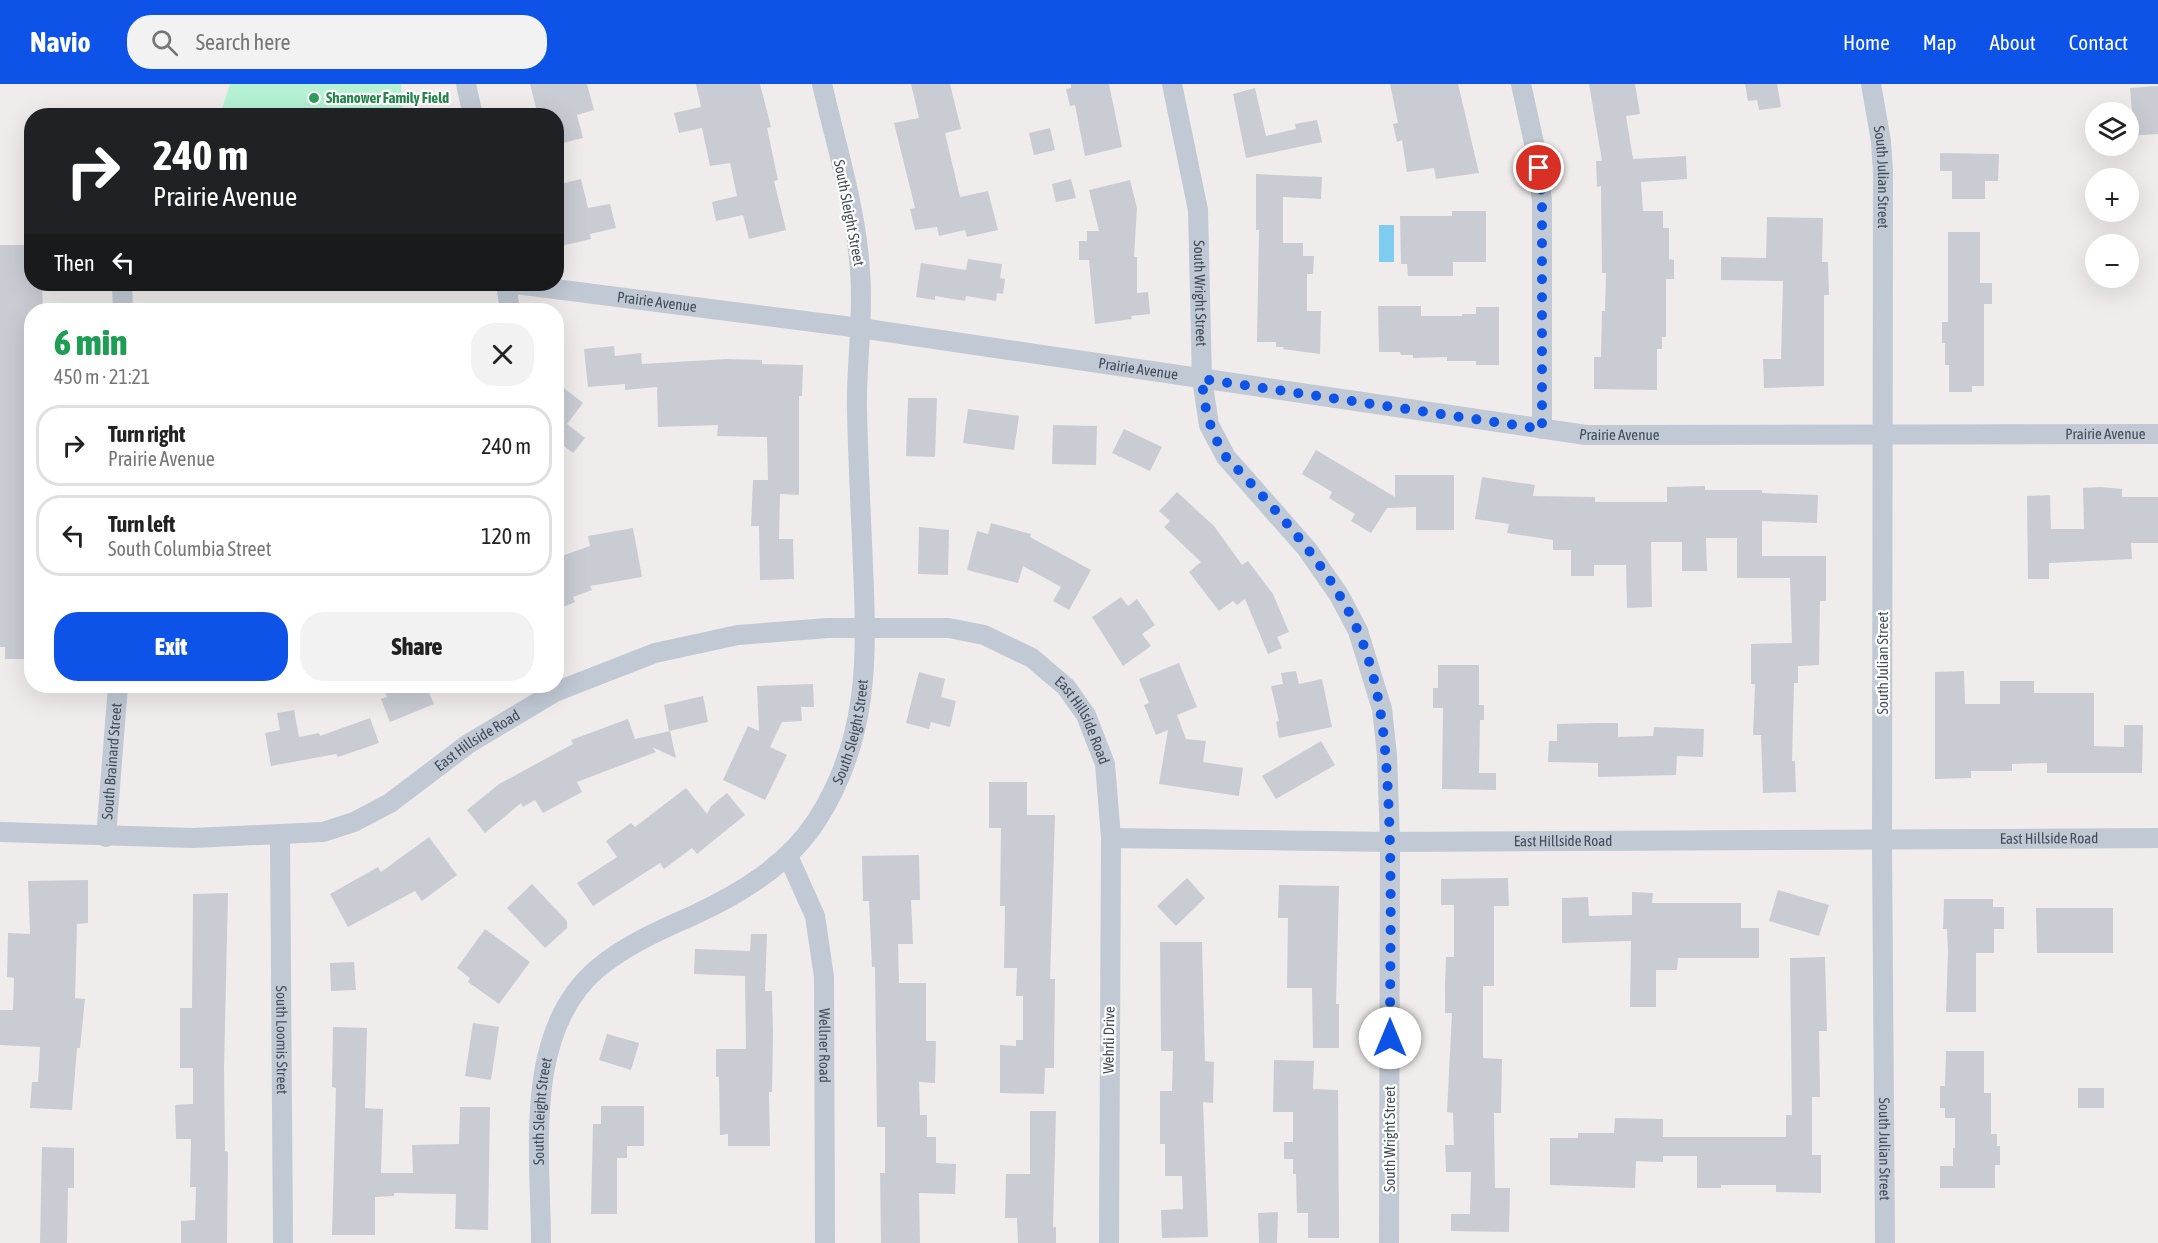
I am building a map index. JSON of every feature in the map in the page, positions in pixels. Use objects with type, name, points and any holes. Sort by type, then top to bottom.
[{"type":"street","points":[[466,84],[472,108]]},
{"type":"street","name":"South Sleight Street","points":[[541,1243],[542,1079],[548,1050],[566,1006],[595,971],[619,953],[721,902],[768,873],[788,856],[817,821],[835,790],[849,757],[859,721],[864,680],[866,628],[857,407],[860,270],[856,234],[822,84]]},
{"type":"street","name":"South Wright Street","points":[[1172,84],[1198,210],[1202,379],[1204,402],[1215,441],[1226,457],[1307,549],[1339,595],[1358,632],[1382,709],[1387,755],[1390,842],[1389,1243]]},
{"type":"street","points":[[1521,84],[1534,143],[1542,200],[1542,429]]},
{"type":"street","name":"South Julian Street","points":[[1871,84],[1881,141],[1883,172],[1882,838],[1885,1243]]},
{"type":"street","name":"Prairie Avenue","points":[[564,290],[860,328],[1586,435],[2158,434]]},
{"type":"street","name":"East Hillside Road","points":[[564,688],[617,666],[676,647],[738,635],[866,628],[949,628],[968,631],[1008,644],[1044,667],[1066,687],[1086,715],[1099,744],[1108,782],[1111,838],[1390,842],[2158,838]]},
{"type":"street","name":"South Brainard Street","points":[[106,837],[116,693]]},
{"type":"street","name":"East Hillside Road","points":[[0,832],[106,837],[280,836],[324,832],[354,822],[405,793],[498,724],[553,693]]},
{"type":"street","name":"South Loomis Street","points":[[280,836],[283,1243]]},
{"type":"street","name":"Wehrli Drive","points":[[1109,1243],[1111,838]]},
{"type":"street","name":"Wellner Road","points":[[788,856],[815,916],[824,977],[825,1243]]},
{"type":"green space","name":"Shanower Family Field","points":[[230,84],[401,84],[403,108],[222,108]]},
{"type":"water","points":[[1379,225],[1394,225],[1394,262],[1379,262]]},
{"type":"building","points":[[530,84],[587,84],[594,110],[577,115],[583,138],[564,143],[564,108],[536,108]]},
{"type":"building","points":[[696,84],[760,84],[771,127],[767,128],[778,180],[774,181],[786,230],[749,239],[743,215],[716,221],[712,202],[737,196],[730,163],[710,166],[702,128],[679,133],[674,113],[701,107]]},
{"type":"building","points":[[911,84],[950,84],[961,129],[945,133],[960,197],[988,191],[998,230],[967,237],[965,230],[939,236],[937,227],[915,230],[910,209],[915,208],[894,123],[919,118]]},
{"type":"building","points":[[1071,84],[1109,84],[1122,147],[1085,156],[1075,105],[1070,106],[1066,89],[1071,88]]},
{"type":"building","points":[[1390,84],[1458,84],[1479,173],[1436,179],[1434,168],[1407,172],[1402,140],[1397,142],[1393,124],[1398,123]]},
{"type":"building","points":[[1589,84],[1635,84],[1640,114],[1626,116],[1633,159],[1686,156],[1687,179],[1641,182],[1643,211],[1663,211],[1663,228],[1669,228],[1669,259],[1674,260],[1674,279],[1666,279],[1666,337],[1662,337],[1662,349],[1657,349],[1657,390],[1594,389],[1594,357],[1601,357],[1606,273],[1602,273],[1601,186],[1597,187],[1596,161],[1602,161]]},
{"type":"building","points":[[1745,84],[1777,84],[1781,107],[1759,110],[1757,100],[1748,101]]},
{"type":"building","points":[[2158,86],[2158,134],[2139,135],[2139,102],[2131,102],[2130,88]]},
{"type":"building","points":[[1255,88],[1266,136],[1296,129],[1295,124],[1317,120],[1322,142],[1246,158],[1233,94]]},
{"type":"building","points":[[1050,128],[1055,150],[1034,155],[1029,133]]},
{"type":"building","points":[[1940,153],[1999,154],[1998,181],[1985,181],[1985,199],[1952,199],[1952,171],[1940,171]]},
{"type":"building","points":[[1256,174],[1322,177],[1321,199],[1283,197],[1283,243],[1303,243],[1303,256],[1314,256],[1313,274],[1307,274],[1307,311],[1321,311],[1320,354],[1283,349],[1284,347],[1276,347],[1276,342],[1257,342],[1259,230],[1256,230]]},
{"type":"building","points":[[581,179],[588,208],[610,204],[616,228],[590,234],[591,239],[564,245],[564,183]]},
{"type":"building","points":[[1071,179],[1076,198],[1056,202],[1052,184]]},
{"type":"building","points":[[1130,180],[1137,208],[1134,257],[1137,257],[1137,293],[1148,292],[1150,314],[1095,324],[1089,260],[1079,260],[1079,241],[1087,241],[1087,231],[1099,231],[1089,190]]},
{"type":"building","points":[[1452,211],[1486,211],[1486,262],[1453,262],[1453,276],[1408,276],[1407,264],[1401,264],[1400,216],[1452,216]]},
{"type":"building","points":[[1767,217],[1823,218],[1822,262],[1828,262],[1829,295],[1824,295],[1824,386],[1764,388],[1763,359],[1781,359],[1783,281],[1721,280],[1721,257],[1766,258]]},
{"type":"building","points":[[1948,232],[1980,232],[1980,283],[1992,283],[1992,304],[1984,304],[1984,386],[1972,386],[1972,392],[1949,392],[1949,365],[1945,365],[1945,343],[1942,343],[1942,322],[1948,322]]},
{"type":"building","points":[[0,245],[24,245],[24,291],[42,291],[43,303],[24,303],[24,659],[5,659],[5,647],[0,647]]},
{"type":"building","points":[[968,259],[1002,264],[1000,278],[1005,279],[1003,294],[997,293],[996,301],[966,296],[965,301],[935,296],[935,300],[916,297],[921,263],[966,270]]},
{"type":"building","points":[[1378,306],[1421,306],[1421,316],[1462,316],[1462,314],[1476,314],[1476,307],[1499,307],[1499,365],[1476,365],[1476,361],[1447,361],[1447,357],[1413,358],[1413,355],[1401,355],[1400,352],[1379,352]]},
{"type":"building","points":[[614,346],[615,356],[641,353],[642,364],[726,359],[762,360],[762,364],[803,365],[802,396],[799,396],[799,495],[780,494],[779,539],[793,539],[794,579],[760,580],[759,526],[751,526],[753,480],[768,480],[767,437],[717,436],[718,425],[658,427],[657,387],[625,390],[625,384],[588,387],[584,349]]},
{"type":"building","points":[[564,388],[583,403],[567,424],[585,438],[573,453],[564,446]]},
{"type":"building","points":[[908,398],[937,398],[935,457],[906,456]]},
{"type":"building","points":[[968,409],[1019,416],[1014,450],[963,443]]},
{"type":"building","points":[[1053,425],[1097,426],[1096,465],[1052,464]]},
{"type":"building","points":[[1124,429],[1162,447],[1150,471],[1112,453]]},
{"type":"building","points":[[1316,450],[1395,497],[1395,475],[1454,475],[1454,530],[1416,530],[1416,507],[1387,508],[1371,533],[1351,521],[1355,514],[1329,498],[1332,492],[1302,474]]},
{"type":"building","points":[[1482,477],[1535,485],[1533,496],[1595,497],[1595,502],[1667,502],[1667,487],[1705,486],[1705,490],[1762,490],[1762,493],[1818,495],[1817,523],[1762,521],[1762,556],[1826,556],[1826,601],[1820,601],[1819,665],[1798,666],[1798,683],[1794,683],[1792,761],[1795,761],[1796,792],[1763,793],[1761,735],[1753,735],[1755,684],[1751,684],[1751,644],[1792,643],[1790,578],[1737,578],[1737,538],[1706,538],[1707,571],[1682,571],[1682,542],[1651,542],[1652,607],[1627,608],[1626,565],[1594,565],[1594,576],[1571,576],[1571,550],[1553,550],[1553,540],[1507,533],[1509,524],[1475,519]]},
{"type":"building","points":[[2083,488],[2122,489],[2122,497],[2158,497],[2158,543],[2131,543],[2132,559],[2049,563],[2049,579],[2028,579],[2027,496],[2050,495],[2051,529],[2084,529]]},
{"type":"building","points":[[1177,492],[1214,526],[1242,565],[1248,561],[1273,594],[1289,632],[1277,637],[1282,648],[1268,654],[1245,599],[1237,605],[1233,601],[1219,611],[1189,572],[1201,562],[1164,527],[1170,521],[1159,511]]},
{"type":"building","points":[[991,523],[1031,534],[1030,537],[1091,570],[1069,610],[1053,601],[1061,587],[1023,566],[1018,583],[967,570],[977,531],[988,534]]},
{"type":"building","points":[[919,527],[949,530],[948,575],[918,574]]},
{"type":"building","points":[[633,528],[642,577],[590,586],[592,590],[573,597],[575,602],[564,607],[564,555],[590,546],[588,536]]},
{"type":"building","points":[[1121,597],[1128,606],[1137,599],[1155,625],[1142,634],[1151,646],[1123,666],[1092,617]]},
{"type":"building","points":[[1179,663],[1197,707],[1177,715],[1186,739],[1206,741],[1203,762],[1243,768],[1239,796],[1159,784],[1168,730],[1156,735],[1144,705],[1149,703],[1139,679]]},
{"type":"building","points":[[1438,665],[1479,665],[1479,705],[1484,705],[1484,720],[1480,720],[1479,773],[1496,773],[1496,790],[1442,789],[1443,708],[1433,708],[1433,688],[1438,688]]},
{"type":"building","points":[[1296,671],[1299,684],[1322,679],[1332,727],[1279,738],[1276,722],[1279,721],[1271,686],[1283,684],[1281,673]]},
{"type":"building","points":[[1964,671],[1965,704],[2000,704],[2000,681],[2034,681],[2034,693],[2094,693],[2094,746],[2124,747],[2124,725],[2143,725],[2142,773],[2047,773],[2047,763],[2012,764],[2012,771],[1971,771],[1971,778],[1935,779],[1935,672]]},
{"type":"building","points":[[919,672],[945,679],[941,697],[956,701],[950,727],[931,722],[929,729],[906,723]]},
{"type":"building","points":[[813,684],[814,707],[801,707],[802,721],[782,722],[770,747],[787,755],[765,800],[723,780],[748,726],[759,731],[757,686]]},
{"type":"building","points":[[385,693],[429,693],[434,704],[390,722],[381,699],[387,697]]},
{"type":"building","points":[[703,696],[708,722],[669,731],[664,705]]},
{"type":"building","points":[[294,710],[299,737],[319,733],[320,736],[370,718],[379,743],[338,757],[336,754],[271,766],[265,733],[280,730],[277,713]]},
{"type":"building","points":[[628,719],[635,739],[670,731],[676,758],[652,747],[656,752],[577,782],[582,792],[543,813],[535,800],[523,807],[521,803],[485,833],[467,810],[499,784],[573,744],[571,740]]},
{"type":"building","points":[[1618,723],[1618,737],[1653,736],[1654,727],[1704,729],[1703,757],[1677,756],[1676,775],[1598,777],[1598,763],[1548,762],[1549,741],[1557,741],[1557,724]]},
{"type":"building","points":[[1321,741],[1335,765],[1276,799],[1262,776]]},
{"type":"building","points":[[989,782],[1027,782],[1027,815],[1055,815],[1050,979],[1055,979],[1054,1068],[1045,1068],[1044,1094],[1000,1093],[1000,1045],[1016,1046],[1016,1040],[1023,1040],[1023,996],[1016,996],[1017,968],[1004,968],[1005,906],[1000,906],[1001,828],[989,828]]},
{"type":"building","points":[[686,788],[707,814],[711,806],[727,793],[745,815],[697,854],[692,848],[664,869],[660,863],[593,906],[577,883],[617,857],[606,841],[631,823],[635,827]]},
{"type":"building","points":[[429,837],[457,875],[422,901],[415,891],[348,927],[330,894],[378,867],[381,872]]},
{"type":"building","points":[[919,855],[920,900],[911,900],[913,944],[898,944],[899,983],[926,983],[926,1041],[936,1041],[935,1083],[919,1082],[920,1115],[927,1115],[927,1137],[936,1137],[936,1163],[956,1164],[955,1194],[919,1193],[920,1243],[881,1243],[880,1173],[885,1173],[885,1127],[877,1127],[875,967],[872,967],[869,901],[863,901],[862,856]]},
{"type":"building","points":[[1187,878],[1205,898],[1176,926],[1157,906]]},
{"type":"building","points":[[1508,878],[1509,906],[1494,906],[1494,986],[1483,986],[1483,1058],[1502,1059],[1501,1113],[1494,1113],[1495,1188],[1510,1188],[1509,1232],[1451,1231],[1451,1214],[1470,1214],[1471,1172],[1446,1172],[1445,1145],[1454,1145],[1453,1113],[1447,1112],[1452,1013],[1445,1013],[1445,986],[1446,957],[1454,957],[1454,905],[1441,905],[1441,879]]},
{"type":"building","points":[[88,880],[88,923],[77,924],[75,998],[85,999],[80,1048],[77,1048],[72,1110],[30,1108],[32,1082],[38,1082],[40,1047],[0,1045],[0,1010],[13,1010],[14,978],[7,977],[8,933],[30,934],[28,881]]},
{"type":"building","points":[[532,884],[567,921],[567,928],[545,948],[507,908]]},
{"type":"building","points":[[1279,885],[1339,886],[1336,1004],[1339,1004],[1339,1048],[1313,1048],[1312,988],[1287,988],[1288,918],[1278,918]]},
{"type":"building","points":[[1778,890],[1829,905],[1819,936],[1769,921]]},
{"type":"building","points":[[1632,892],[1653,893],[1652,903],[1741,903],[1741,928],[1759,928],[1759,958],[1678,958],[1677,970],[1656,970],[1656,1007],[1630,1007],[1631,941],[1562,943],[1562,898],[1588,897],[1589,916],[1632,915]]},
{"type":"building","points":[[228,893],[224,1069],[225,1151],[228,1152],[227,1243],[181,1243],[181,1221],[195,1220],[196,1187],[190,1187],[191,1139],[176,1139],[175,1105],[193,1104],[193,1068],[180,1068],[180,1008],[192,1008],[193,894]]},
{"type":"building","points":[[1944,899],[1993,899],[1993,907],[2004,907],[2004,929],[1994,929],[1994,953],[1976,953],[1976,1012],[1946,1012],[1948,953],[1947,929],[1943,929]]},
{"type":"building","points":[[2036,908],[2113,908],[2113,953],[2037,953]]},
{"type":"building","points":[[485,929],[530,962],[499,1004],[468,982],[470,978],[457,968]]},
{"type":"building","points":[[751,934],[767,934],[765,991],[772,991],[773,1034],[772,1092],[769,1092],[770,1146],[728,1146],[728,1134],[720,1135],[716,1049],[746,1049],[745,976],[694,974],[695,949],[750,951]]},
{"type":"building","points":[[1160,942],[1202,942],[1205,1061],[1214,1062],[1213,1103],[1203,1102],[1208,1237],[1162,1238],[1161,1210],[1183,1209],[1182,1176],[1165,1176],[1165,1144],[1160,1144],[1160,1091],[1172,1091],[1173,1051],[1161,1051]]},
{"type":"building","points":[[1825,957],[1827,1031],[1819,1031],[1820,1097],[1812,1097],[1812,1155],[1821,1155],[1821,1193],[1776,1192],[1776,1185],[1721,1185],[1721,1188],[1697,1188],[1697,1156],[1663,1156],[1663,1162],[1636,1161],[1635,1188],[1550,1185],[1550,1138],[1578,1138],[1578,1133],[1614,1133],[1615,1118],[1663,1119],[1663,1137],[1786,1137],[1786,1115],[1792,1115],[1790,958]]},
{"type":"building","points":[[354,962],[356,990],[331,991],[330,963]]},
{"type":"building","points":[[473,1023],[499,1027],[491,1080],[465,1076]]},
{"type":"building","points":[[333,1027],[367,1028],[365,1108],[383,1109],[381,1173],[413,1173],[412,1145],[459,1144],[460,1107],[490,1107],[488,1230],[455,1229],[456,1194],[394,1193],[394,1196],[375,1197],[375,1235],[332,1235],[336,1088],[332,1087]]},
{"type":"building","points":[[607,1034],[639,1043],[631,1070],[599,1060]]},
{"type":"building","points":[[1946,1051],[1984,1051],[1984,1093],[1991,1093],[1991,1134],[1997,1134],[1997,1146],[2000,1146],[2000,1165],[1995,1165],[1995,1188],[1940,1188],[1940,1166],[1953,1166],[1953,1148],[1955,1148],[1955,1118],[1945,1118],[1945,1108],[1940,1108],[1940,1086],[1945,1086]]},
{"type":"building","points":[[1274,1060],[1314,1061],[1313,1089],[1338,1090],[1339,1238],[1308,1238],[1308,1213],[1297,1213],[1296,1174],[1293,1174],[1293,1159],[1284,1159],[1284,1142],[1293,1142],[1293,1112],[1273,1112]]},
{"type":"building","points":[[2078,1088],[2104,1088],[2104,1108],[2078,1108]]},
{"type":"building","points":[[601,1106],[644,1106],[644,1146],[627,1146],[627,1158],[617,1158],[617,1214],[591,1214],[593,1124],[601,1124]]},
{"type":"building","points":[[1030,1111],[1056,1111],[1053,1227],[1056,1227],[1056,1243],[1018,1243],[1017,1218],[1005,1218],[1006,1174],[1030,1174]]},
{"type":"building","points":[[42,1147],[74,1148],[74,1188],[68,1188],[67,1243],[40,1243]]},
{"type":"building","points":[[1278,1212],[1277,1243],[1259,1243],[1258,1213]]},
{"type":"place","name":"Shanower Family Field","points":[[314,98]]},
{"type":"route","points":[[1390,1038],[1390,842],[1387,755],[1382,709],[1374,678],[1358,632],[1339,595],[1307,549],[1226,457],[1215,441],[1204,402],[1202,379],[1542,429],[1542,200],[1539,168]]}]
